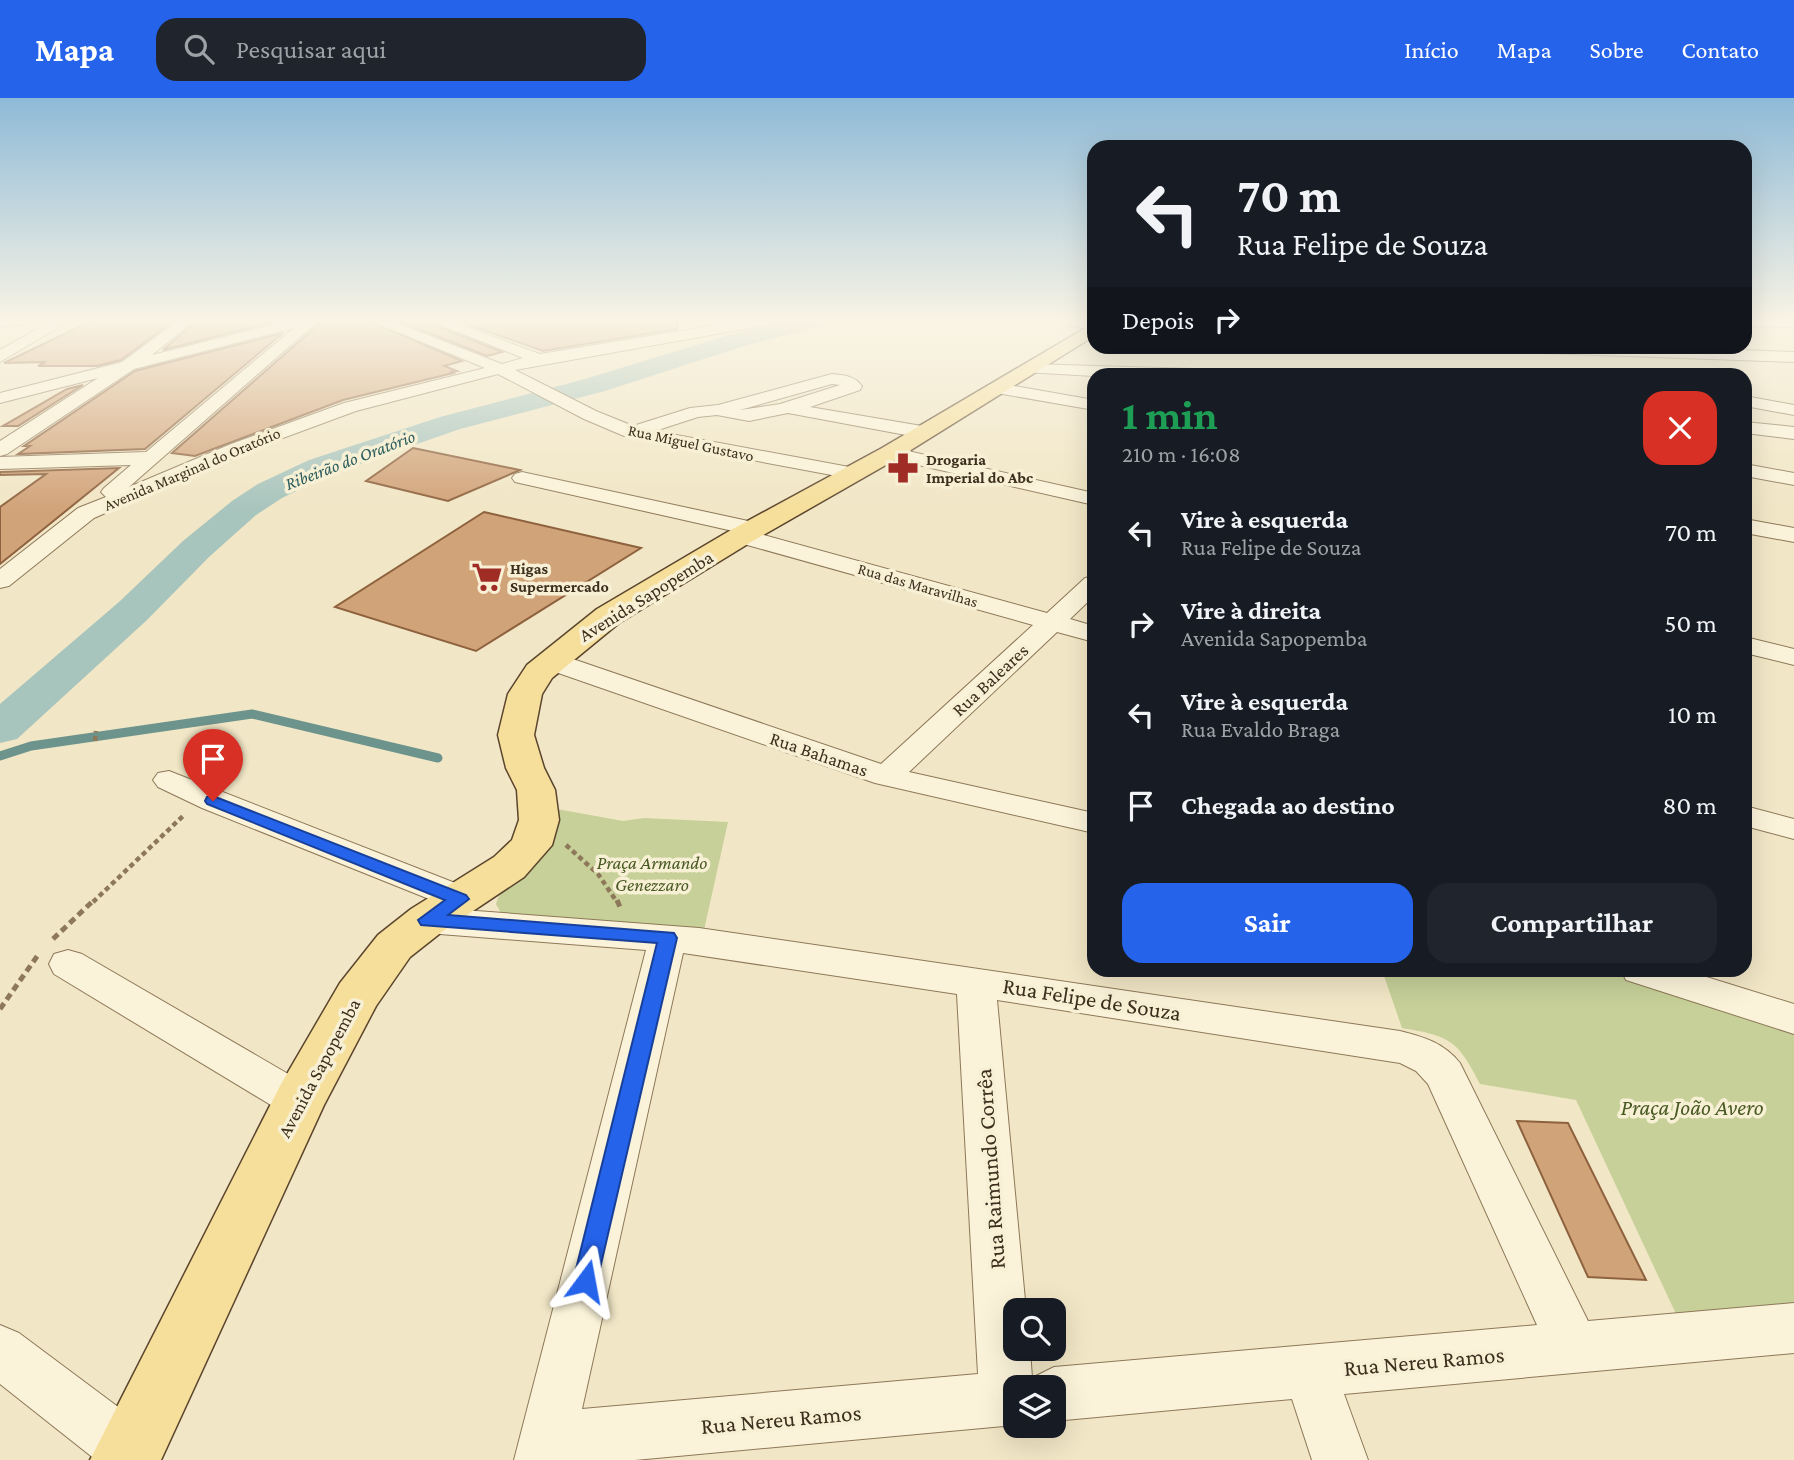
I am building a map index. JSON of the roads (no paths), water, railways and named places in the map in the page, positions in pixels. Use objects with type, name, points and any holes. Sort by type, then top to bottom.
[{"type":"main road","name":"Avenida Sapopemba","points":[[127,1455],[299,1101],[357,996],[394,946],[509,867],[531,845],[539,820],[536,790],[519,749],[517,722],[525,694],[540,672],[608,616],[1005,384]]},
{"type":"street","points":[[0,398],[60,384]]},
{"type":"street","points":[[0,450],[101,384]]},
{"type":"street","points":[[86,513],[237,384]]},
{"type":"street","name":"Avenida Marginal do Oratório","points":[[0,581],[86,513],[281,431],[430,384]]},
{"type":"street","name":"Rua Miguel Gustavo","points":[[528,384],[631,432],[853,474]]},
{"type":"street","points":[[631,432],[696,412],[719,410],[815,384]]},
{"type":"street","points":[[719,410],[745,417],[855,386],[851,384]]},
{"type":"street","points":[[997,388],[1087,404]]},
{"type":"street","points":[[1752,396],[1794,397]]},
{"type":"street","points":[[1752,402],[1794,410]]},
{"type":"street","points":[[784,407],[922,432]]},
{"type":"street","points":[[1752,429],[1794,433]]},
{"type":"street","points":[[890,453],[1087,497]]},
{"type":"street","points":[[0,463],[151,458]]},
{"type":"street","points":[[1752,471],[1794,479]]},
{"type":"street","name":"Rua das Maravilhas","points":[[522,478],[748,533],[1087,632]]},
{"type":"street","points":[[1752,527],[1794,535]]},
{"type":"street","name":"Rua Baleares","points":[[886,776],[1087,589]]},
{"type":"street","points":[[1752,648],[1794,657]]},
{"type":"street","name":"Rua Bahamas","points":[[551,661],[886,776],[1087,821]]},
{"type":"street","name":"Rua Felipe de Souza","points":[[169,780],[444,910],[976,981],[1400,1047],[1424,1053],[1445,1075],[1574,1348]]},
{"type":"street","points":[[1752,818],[1794,829]]},
{"type":"street","points":[[545,1450],[668,938]]},
{"type":"street","points":[[68,964],[299,1101]]},
{"type":"street","points":[[1662,977],[1794,1019]]},
{"type":"street","name":"Rua Raimundo Corrêa","points":[[976,981],[1022,1375]]},
{"type":"street","name":"Rua Nereu Ramos","points":[[1066,1393],[1794,1328]]},
{"type":"street","points":[[0,1351],[127,1455]]},
{"type":"street","points":[[1309,1371],[1340,1460]]},
{"type":"street","name":"Rua Nereu Ramos","points":[[545,1450],[1003,1399]]},
{"type":"waterway","name":"Ribeirão do Oratório","points":[[0,729],[133,611],[196,549],[244,508],[270,491],[320,467],[450,423],[600,384]]},
{"type":"waterway","points":[[0,756],[31,746],[252,714],[438,758]]},
{"type":"place","name":"Drogaria Imperial do Abc","points":[[903,468]]},
{"type":"place","name":"Higas Supermercado","points":[[487,577]]},
{"type":"park label","name":"Praça Armando Genezzaro","points":[[652,873]]},
{"type":"park label","name":"Praça João Avero","points":[[1692,1107]]}]
